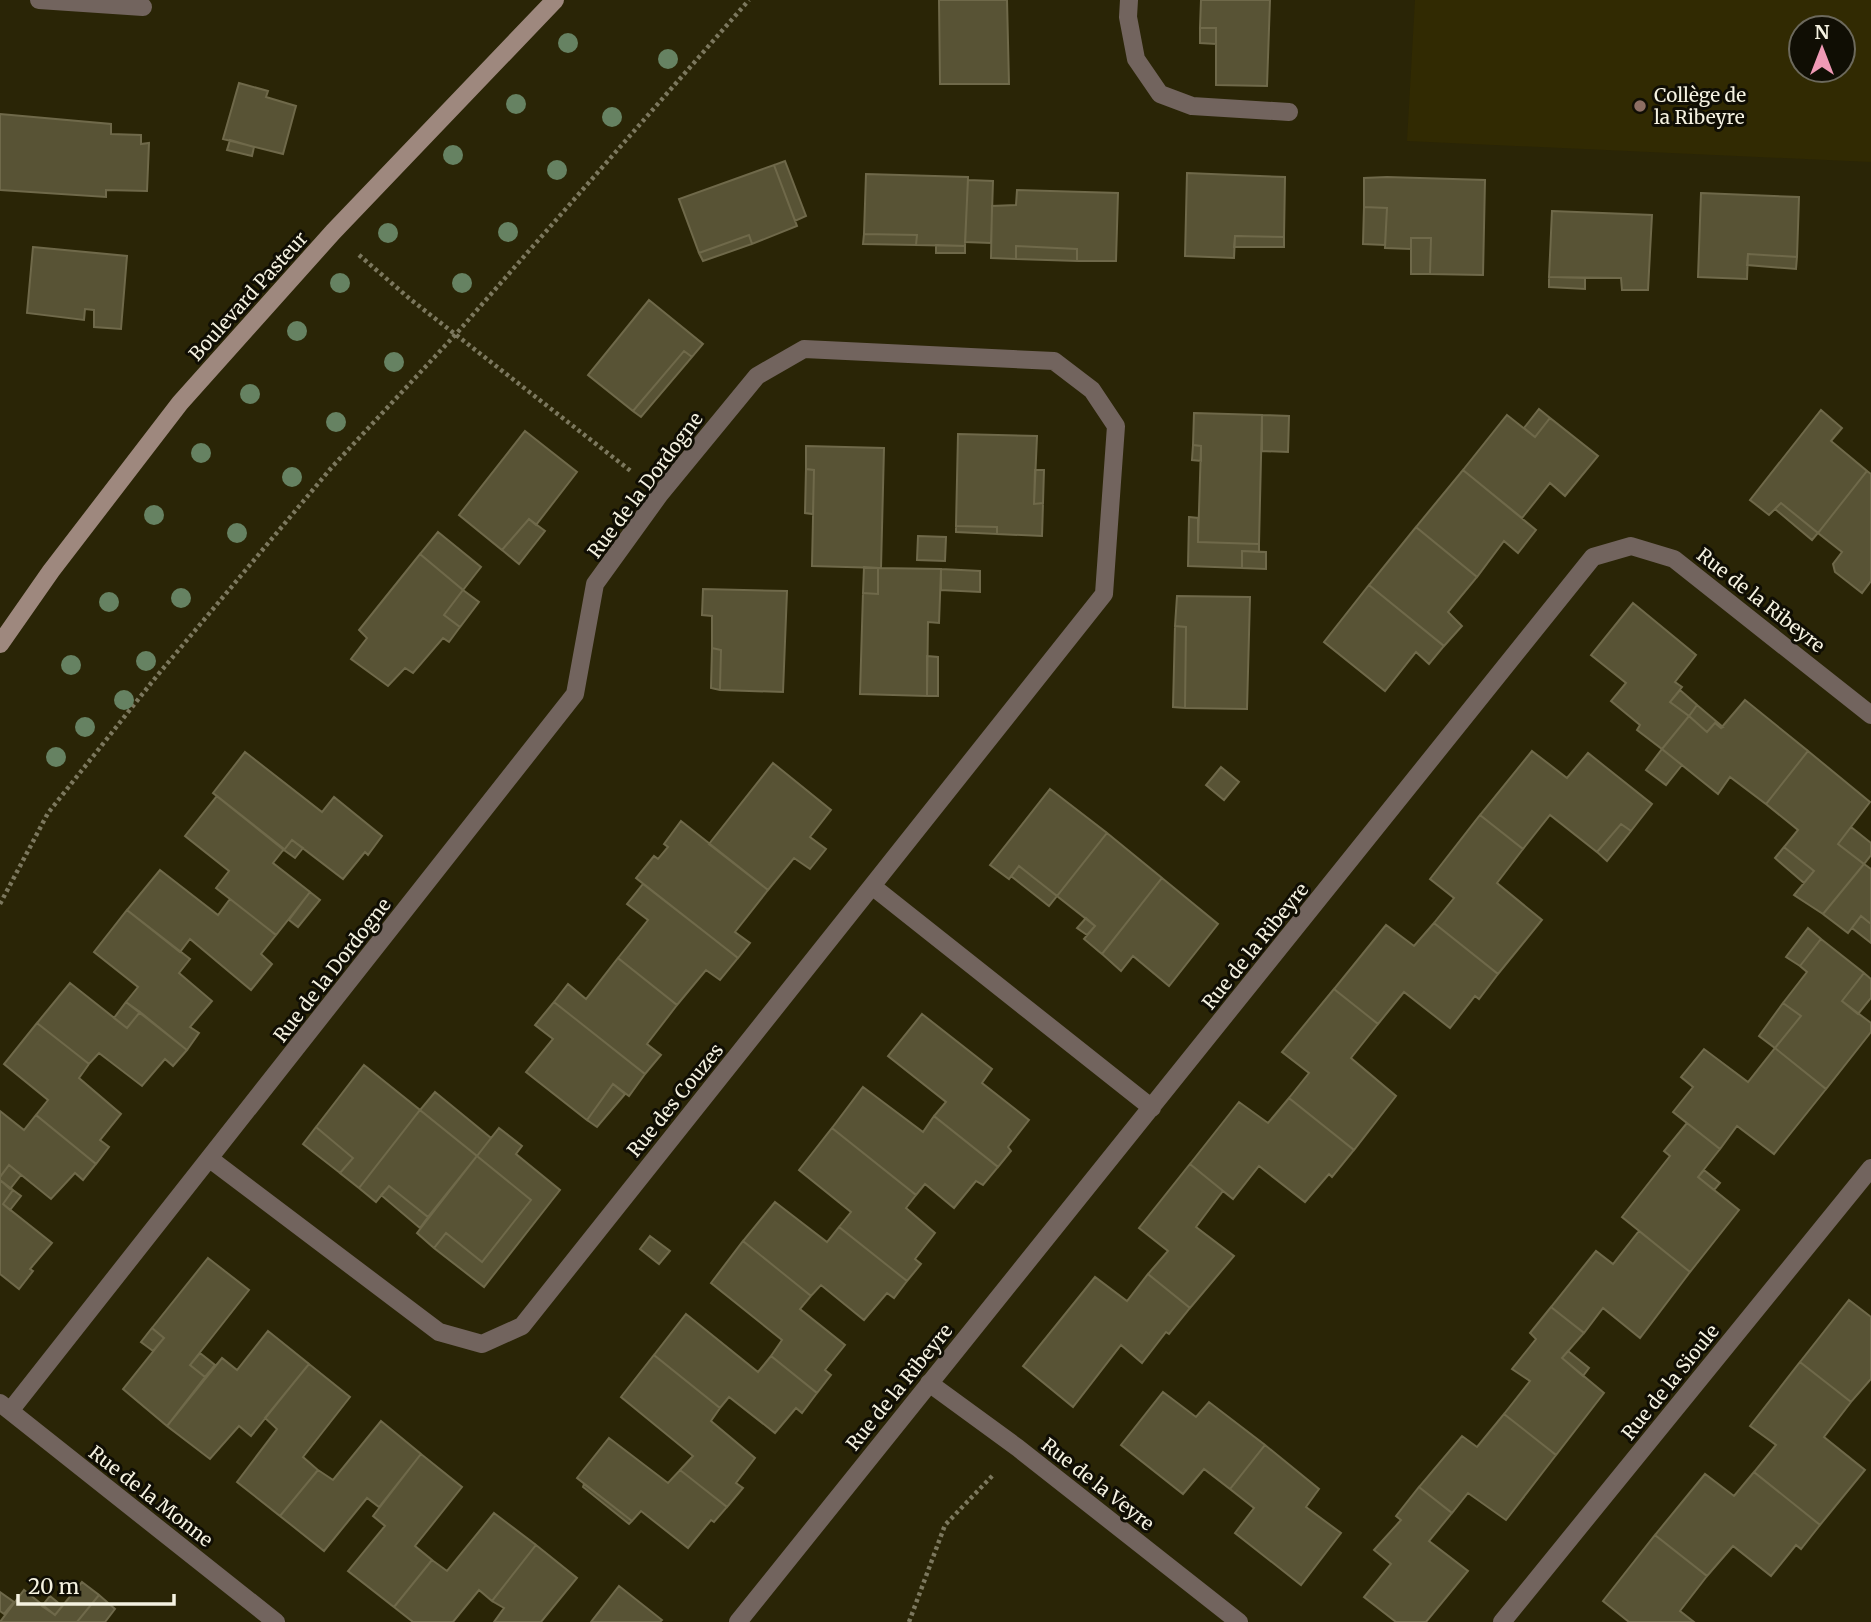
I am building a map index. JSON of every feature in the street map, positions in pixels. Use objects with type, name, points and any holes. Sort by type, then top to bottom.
[{"type":"main road","name":"Boulevard Pasteur","points":[[0,644],[51,571],[180,402],[333,232],[555,0]]},
{"type":"street","points":[[39,0],[143,7]]},
{"type":"street","points":[[1129,0],[1128,17],[1136,59],[1160,94],[1192,106],[1289,112]]},
{"type":"street","name":"Rue de la Dordogne","points":[[5,1407],[210,1159],[575,694],[595,584],[660,494],[757,376],[804,349],[1054,361],[1092,390],[1116,426],[1104,594],[872,886]]},
{"type":"street","name":"Rue de la Ribeyre","points":[[738,1622],[1593,557],[1631,547],[1674,559],[1871,715]]},
{"type":"street","points":[[872,886],[1152,1108]]},
{"type":"street","name":"Rue des Couzes","points":[[210,1159],[439,1332],[482,1344],[522,1326],[872,886]]},
{"type":"street","name":"Rue de la Sioule","points":[[1502,1622],[1871,1168]]},
{"type":"street","name":"Rue de la Veyre","points":[[929,1383],[1018,1448],[1239,1622]]},
{"type":"street","name":"Rue de la Monne","points":[[5,1407],[276,1622]]},
{"type":"path","points":[[0,904],[48,813],[156,677],[332,467],[456,334],[749,0]]},
{"type":"path","points":[[333,232],[410,299],[660,494]]},
{"type":"path","points":[[909,1622],[945,1525],[1018,1448]]},
{"type":"shaded area","name":"Collège de la Ribeyre","points":[[1415,0],[1871,0],[1871,162],[1407,141]]},
{"type":"building","points":[[939,0],[1007,0],[1009,84],[940,84]]},
{"type":"building","points":[[1201,0],[1270,0],[1267,86],[1216,85],[1216,28],[1200,28]]},
{"type":"building","points":[[1200,28],[1216,28],[1216,44],[1200,43]]},
{"type":"building","points":[[239,83],[268,91],[266,97],[296,106],[283,154],[223,139]]},
{"type":"building","points":[[0,114],[111,124],[111,134],[141,135],[141,144],[149,143],[147,191],[106,190],[106,197],[0,190]]},
{"type":"building","points":[[230,140],[254,147],[252,156],[227,150]]},
{"type":"building","points":[[785,161],[806,216],[795,221],[774,165]]},
{"type":"building","points":[[774,165],[797,226],[752,244],[749,235],[699,253],[679,199]]},
{"type":"building","points":[[1187,173],[1285,177],[1284,237],[1235,236],[1234,258],[1185,256]]},
{"type":"building","points":[[866,174],[968,177],[965,246],[916,245],[917,235],[864,234]]},
{"type":"building","points":[[1364,178],[1485,180],[1483,275],[1430,274],[1431,238],[1411,238],[1411,249],[1385,248],[1387,208],[1364,207]]},
{"type":"building","points":[[968,180],[993,181],[991,243],[965,242]]},
{"type":"building","points":[[1017,190],[1118,193],[1116,261],[1077,261],[1077,249],[1016,246],[1016,259],[991,258],[992,206],[1016,205]]},
{"type":"building","points":[[1701,193],[1799,197],[1797,257],[1748,254],[1747,279],[1698,277]]},
{"type":"building","points":[[1364,207],[1387,208],[1385,245],[1363,244]]},
{"type":"building","points":[[1552,211],[1652,215],[1648,290],[1622,290],[1621,278],[1549,277]]},
{"type":"building","points":[[864,234],[917,235],[916,245],[863,244]]},
{"type":"building","points":[[749,235],[752,244],[703,261],[699,253]]},
{"type":"building","points":[[1235,236],[1284,237],[1284,247],[1234,247]]},
{"type":"building","points":[[1411,238],[1431,238],[1430,274],[1411,274]]},
{"type":"building","points":[[936,245],[965,246],[965,253],[936,253]]},
{"type":"building","points":[[1016,246],[1077,249],[1077,261],[1016,259]]},
{"type":"building","points":[[33,247],[127,256],[121,329],[94,327],[94,310],[85,309],[84,320],[27,313]]},
{"type":"building","points":[[1748,254],[1797,257],[1796,269],[1747,265]]},
{"type":"building","points":[[1549,277],[1585,278],[1585,289],[1549,287]]},
{"type":"building","points":[[649,300],[703,344],[692,357],[684,351],[633,411],[588,375]]},
{"type":"building","points":[[684,351],[692,357],[641,417],[633,411]]},
{"type":"building","points":[[1539,409],[1550,418],[1535,437],[1524,428]]},
{"type":"building","points":[[1821,410],[1842,428],[1831,441],[1867,471],[1818,533],[1781,503],[1769,515],[1750,500]]},
{"type":"building","points":[[1194,413],[1262,415],[1259,544],[1198,542],[1201,446],[1193,445]]},
{"type":"building","points":[[1262,415],[1289,416],[1288,452],[1262,451]]},
{"type":"building","points":[[1507,415],[1535,437],[1550,418],[1598,456],[1565,496],[1550,483],[1522,518],[1463,470]]},
{"type":"building","points":[[525,431],[577,472],[536,525],[529,519],[502,550],[459,515]]},
{"type":"building","points":[[958,434],[1037,436],[1034,504],[1043,503],[1042,536],[997,534],[997,527],[956,526]]},
{"type":"building","points":[[1193,445],[1201,446],[1201,461],[1192,460]]},
{"type":"building","points":[[806,446],[884,448],[881,568],[812,566],[814,470],[806,469]]},
{"type":"building","points":[[806,469],[814,470],[813,514],[805,513]]},
{"type":"building","points":[[1035,470],[1044,470],[1043,503],[1034,504]]},
{"type":"building","points":[[1463,470],[1536,530],[1518,553],[1504,541],[1477,577],[1416,527]]},
{"type":"building","points":[[1867,471],[1871,474],[1871,581],[1862,593],[1835,572],[1833,564],[1842,552],[1818,533]]},
{"type":"building","points":[[1781,503],[1818,533],[1812,540],[1775,509]]},
{"type":"building","points":[[1189,517],[1198,518],[1198,542],[1259,544],[1259,552],[1242,551],[1242,568],[1188,566]]},
{"type":"building","points":[[529,519],[545,531],[519,564],[502,550]]},
{"type":"building","points":[[956,526],[997,527],[997,534],[956,532]]},
{"type":"building","points":[[1416,527],[1477,577],[1448,612],[1462,626],[1444,646],[1369,585]]},
{"type":"building","points":[[438,532],[481,567],[463,590],[420,554]]},
{"type":"building","points":[[918,536],[946,537],[945,561],[917,560]]},
{"type":"building","points":[[1242,551],[1266,552],[1266,569],[1242,568]]},
{"type":"building","points":[[420,554],[463,590],[444,615],[460,627],[449,642],[443,638],[413,673],[405,668],[388,686],[351,659],[367,638],[359,630]]},
{"type":"building","points":[[864,567],[878,568],[878,594],[863,593]]},
{"type":"building","points":[[878,568],[941,569],[939,623],[928,622],[927,696],[860,694],[863,593],[878,594]]},
{"type":"building","points":[[941,569],[980,571],[980,592],[941,590]]},
{"type":"building","points":[[1369,585],[1444,646],[1429,664],[1416,652],[1385,691],[1324,642]]},
{"type":"building","points":[[703,589],[787,591],[783,692],[720,690],[721,650],[712,648],[712,616],[702,615]]},
{"type":"building","points":[[463,590],[479,602],[460,627],[444,615]]},
{"type":"building","points":[[1177,596],[1250,597],[1247,709],[1185,708],[1186,627],[1175,626]]},
{"type":"building","points":[[1633,603],[1696,655],[1675,682],[1682,687],[1670,702],[1689,716],[1662,749],[1637,730],[1640,725],[1611,701],[1626,683],[1591,655]]},
{"type":"building","points":[[1175,626],[1186,627],[1185,708],[1173,707]]},
{"type":"building","points":[[712,648],[721,650],[720,690],[711,688]]},
{"type":"building","points":[[927,656],[938,657],[938,696],[927,696]]},
{"type":"building","points":[[1680,690],[1697,705],[1689,716],[1670,702]]},
{"type":"building","points":[[1745,700],[1808,751],[1766,804],[1730,777],[1718,794],[1662,749],[1689,716],[1707,732],[1715,723],[1721,728]]},
{"type":"building","points":[[1697,705],[1723,727],[1715,723],[1707,732],[1689,716]]},
{"type":"building","points":[[1662,749],[1682,765],[1666,785],[1646,770]]},
{"type":"building","points":[[1532,751],[1567,778],[1588,753],[1652,804],[1631,831],[1621,824],[1597,852],[1550,815],[1523,849],[1480,815]]},
{"type":"building","points":[[1808,751],[1870,802],[1838,844],[1864,864],[1823,914],[1794,895],[1814,871],[1784,847],[1798,830],[1766,804]]},
{"type":"building","points":[[245,752],[322,812],[334,797],[382,836],[368,855],[365,852],[343,879],[292,840],[284,850],[213,793]]},
{"type":"building","points":[[773,763],[831,810],[810,837],[826,849],[810,869],[794,858],[768,890],[709,844]]},
{"type":"building","points":[[1221,767],[1239,782],[1224,800],[1206,785]]},
{"type":"building","points":[[1050,789],[1107,833],[1057,896],[1019,866],[1009,879],[990,865]]},
{"type":"building","points":[[217,796],[284,849],[273,863],[310,892],[276,935],[216,888],[229,871],[185,836]]},
{"type":"building","points":[[1480,815],[1523,849],[1497,883],[1542,920],[1498,974],[1434,923],[1454,898],[1430,879]]},
{"type":"building","points":[[681,821],[768,890],[735,932],[750,943],[738,958],[636,878],[654,856],[658,859],[668,847],[664,844]]},
{"type":"building","points":[[1621,824],[1631,831],[1607,861],[1597,852]]},
{"type":"building","points":[[1851,827],[1871,843],[1871,855],[1864,864],[1838,844]]},
{"type":"building","points":[[1107,833],[1162,878],[1102,954],[1084,939],[1095,926],[1057,896]]},
{"type":"building","points":[[292,840],[303,848],[295,858],[284,850]]},
{"type":"building","points":[[1784,847],[1814,871],[1804,883],[1775,858]]},
{"type":"building","points":[[1864,864],[1871,869],[1871,924],[1861,916],[1848,933],[1823,914]]},
{"type":"building","points":[[1019,866],[1057,896],[1049,906],[1011,876]]},
{"type":"building","points":[[160,870],[218,915],[230,899],[276,935],[261,954],[272,964],[251,990],[190,939],[180,952],[127,910]]},
{"type":"building","points":[[1162,878],[1218,924],[1169,986],[1133,956],[1121,971],[1102,954]]},
{"type":"building","points":[[643,884],[738,958],[720,980],[706,970],[677,1005],[618,958],[648,920],[627,904]]},
{"type":"building","points":[[310,892],[320,900],[298,927],[289,920]]},
{"type":"building","points":[[127,910],[190,959],[179,973],[212,1001],[190,1027],[199,1033],[187,1050],[126,1002],[138,987],[94,952]]},
{"type":"building","points":[[1861,916],[1871,924],[1871,943],[1852,928]]},
{"type":"building","points":[[1086,918],[1095,926],[1087,935],[1077,928]]},
{"type":"building","points":[[1434,923],[1498,974],[1479,999],[1475,996],[1450,1028],[1404,992],[1378,1024],[1334,989],[1386,925],[1414,946]]},
{"type":"building","points":[[1808,928],[1821,939],[1800,966],[1786,957]]},
{"type":"building","points":[[1821,939],[1864,973],[1842,1001],[1871,1023],[1871,1032],[1826,1089],[1775,1048],[1801,1016],[1783,1003],[1807,972],[1800,966]]},
{"type":"building","points":[[618,958],[677,1005],[647,1044],[661,1055],[645,1074],[554,1002],[568,984],[586,999]]},
{"type":"building","points":[[1864,973],[1871,979],[1871,998],[1858,1014],[1842,1001]]},
{"type":"building","points":[[70,983],[127,1028],[140,1012],[187,1050],[173,1066],[165,1059],[142,1086],[99,1053],[89,1064],[37,1023]]},
{"type":"building","points":[[1334,989],[1378,1024],[1351,1058],[1396,1096],[1354,1150],[1289,1098],[1309,1073],[1282,1052]]},
{"type":"building","points":[[126,1002],[140,1012],[127,1028],[114,1018]]},
{"type":"building","points":[[554,1002],[645,1074],[629,1096],[613,1084],[587,1120],[526,1072],[553,1039],[535,1025]]},
{"type":"building","points":[[1783,1003],[1801,1016],[1775,1048],[1759,1036]]},
{"type":"building","points":[[922,1014],[992,1069],[982,1083],[1029,1120],[1008,1147],[1011,1151],[998,1167],[934,1116],[946,1102],[888,1056]]},
{"type":"building","points":[[37,1023],[89,1064],[79,1078],[121,1114],[100,1140],[109,1147],[96,1164],[36,1115],[48,1100],[4,1064]]},
{"type":"building","points":[[1775,1048],[1826,1089],[1774,1154],[1737,1126],[1720,1149],[1673,1112],[1693,1087],[1681,1077],[1704,1049],[1748,1082]]},
{"type":"building","points":[[364,1065],[420,1110],[359,1188],[340,1173],[353,1158],[316,1127]]},
{"type":"building","points":[[613,1084],[625,1094],[597,1127],[587,1120]]},
{"type":"building","points":[[863,1087],[923,1132],[934,1116],[998,1167],[983,1185],[976,1181],[954,1208],[925,1184],[916,1195],[832,1128]]},
{"type":"building","points":[[435,1092],[491,1138],[477,1156],[420,1110]]},
{"type":"building","points":[[1289,1098],[1354,1150],[1332,1177],[1329,1174],[1305,1202],[1259,1166],[1233,1199],[1190,1164],[1239,1102],[1268,1123]]},
{"type":"building","points":[[420,1110],[477,1156],[428,1217],[389,1186],[376,1202],[359,1188]]},
{"type":"building","points":[[0,1111],[24,1130],[36,1115],[96,1164],[83,1180],[75,1173],[51,1199],[9,1165],[0,1177]]},
{"type":"building","points":[[1687,1123],[1720,1149],[1698,1177],[1739,1210],[1690,1272],[1622,1217],[1670,1156],[1664,1151]]},
{"type":"building","points":[[316,1127],[353,1158],[340,1173],[303,1144]]},
{"type":"building","points":[[499,1128],[522,1146],[516,1154],[560,1190],[484,1287],[434,1248],[446,1233],[482,1262],[531,1200],[477,1156]]},
{"type":"building","points":[[832,1128],[916,1195],[906,1208],[935,1233],[915,1259],[921,1264],[907,1281],[839,1227],[851,1212],[799,1170]]},
{"type":"building","points":[[477,1156],[531,1200],[482,1262],[446,1233],[434,1248],[417,1233]]},
{"type":"building","points":[[1190,1164],[1223,1191],[1196,1227],[1234,1256],[1190,1308],[1148,1274],[1168,1251],[1139,1228]]},
{"type":"building","points":[[9,1165],[21,1175],[10,1189],[0,1180]]},
{"type":"building","points":[[1704,1170],[1720,1183],[1714,1190],[1698,1177]]},
{"type":"building","points":[[0,1180],[13,1190],[3,1204],[52,1243],[30,1269],[33,1271],[19,1289],[0,1274]]},
{"type":"building","points":[[389,1186],[428,1217],[420,1228],[381,1195]]},
{"type":"building","points":[[13,1190],[21,1196],[10,1210],[3,1204]]},
{"type":"building","points":[[775,1202],[827,1242],[839,1227],[907,1281],[894,1298],[887,1293],[864,1320],[821,1285],[811,1296],[743,1241]]},
{"type":"building","points":[[1639,1231],[1690,1272],[1640,1338],[1603,1308],[1584,1333],[1551,1307],[1596,1251],[1613,1264]]},
{"type":"building","points":[[650,1236],[670,1251],[659,1264],[640,1249]]},
{"type":"building","points":[[743,1241],[811,1296],[800,1309],[845,1345],[825,1370],[831,1375],[817,1393],[771,1356],[782,1340],[711,1283]]},
{"type":"building","points":[[208,1258],[249,1290],[190,1365],[205,1377],[167,1426],[123,1389],[164,1338],[152,1328]]},
{"type":"building","points":[[1148,1274],[1190,1308],[1169,1334],[1166,1332],[1142,1363],[1121,1345],[1073,1407],[1023,1366],[1095,1277],[1127,1301]]},
{"type":"building","points":[[1849,1300],[1871,1317],[1871,1379],[1851,1402],[1800,1362]]},
{"type":"building","points":[[1551,1307],[1584,1333],[1562,1358],[1604,1393],[1556,1455],[1504,1414],[1530,1381],[1512,1369],[1536,1339],[1530,1333]]},
{"type":"building","points":[[686,1314],[758,1372],[771,1356],[817,1393],[802,1413],[796,1408],[775,1433],[729,1397],[720,1408],[654,1355]]},
{"type":"building","points":[[152,1328],[164,1338],[153,1351],[141,1342]]},
{"type":"building","points":[[268,1331],[309,1364],[251,1436],[239,1426],[210,1459],[167,1426],[222,1358],[237,1370]]},
{"type":"building","points":[[1568,1351],[1589,1368],[1583,1376],[1562,1358]]},
{"type":"building","points":[[200,1353],[215,1365],[205,1377],[190,1365]]},
{"type":"building","points":[[654,1355],[720,1408],[711,1421],[755,1458],[736,1483],[743,1488],[727,1507],[680,1470],[693,1456],[621,1397]]},
{"type":"building","points":[[1800,1362],[1851,1402],[1824,1437],[1865,1470],[1820,1525],[1754,1472],[1776,1445],[1750,1426]]},
{"type":"building","points":[[309,1364],[350,1397],[303,1457],[318,1470],[280,1516],[237,1482],[277,1429],[265,1418]]},
{"type":"building","points":[[1163,1392],[1196,1417],[1209,1402],[1265,1445],[1230,1489],[1204,1469],[1183,1494],[1121,1445]]},
{"type":"building","points":[[1504,1414],[1556,1455],[1506,1520],[1468,1493],[1452,1513],[1419,1487],[1462,1436],[1477,1447]]},
{"type":"building","points":[[381,1421],[421,1454],[379,1507],[367,1498],[324,1551],[280,1516],[318,1470],[333,1480]]},
{"type":"building","points":[[609,1438],[668,1483],[680,1470],[727,1507],[714,1522],[711,1520],[688,1548],[641,1511],[632,1521],[577,1478]]},
{"type":"building","points":[[1265,1445],[1319,1489],[1306,1507],[1341,1533],[1301,1585],[1235,1533],[1254,1508],[1230,1489]]},
{"type":"building","points":[[421,1454],[462,1487],[415,1546],[432,1560],[394,1607],[348,1571],[385,1526],[373,1516]]},
{"type":"building","points":[[1754,1472],[1820,1525],[1801,1549],[1796,1545],[1771,1576],[1733,1546],[1707,1576],[1655,1535],[1705,1474],[1734,1496]]},
{"type":"building","points":[[584,1484],[632,1521],[629,1524],[583,1487]]},
{"type":"building","points":[[1419,1487],[1452,1513],[1429,1541],[1468,1571],[1426,1622],[1396,1622],[1364,1597],[1391,1564],[1374,1550],[1401,1520],[1396,1516]]},
{"type":"building","points":[[494,1513],[536,1545],[492,1601],[479,1590],[453,1622],[413,1622],[394,1607],[432,1560],[447,1571]]},
{"type":"building","points":[[1655,1535],[1707,1576],[1680,1611],[1694,1622],[1629,1622],[1603,1601]]},
{"type":"building","points":[[536,1545],[577,1578],[541,1622],[494,1622],[504,1608],[492,1601]]},
{"type":"building","points":[[82,1582],[99,1595],[77,1622],[0,1622],[24,1590],[55,1615]]},
{"type":"building","points":[[619,1586],[662,1620],[591,1622]]},
{"type":"building","points":[[0,1592],[14,1602],[4,1614],[0,1611]]},
{"type":"building","points":[[99,1595],[115,1609],[105,1622],[77,1622]]},
{"type":"building","points":[[50,1596],[62,1606],[55,1615],[42,1606]]},
{"type":"place","name":"Collège de la Ribeyre","points":[[1640,106]]}]
